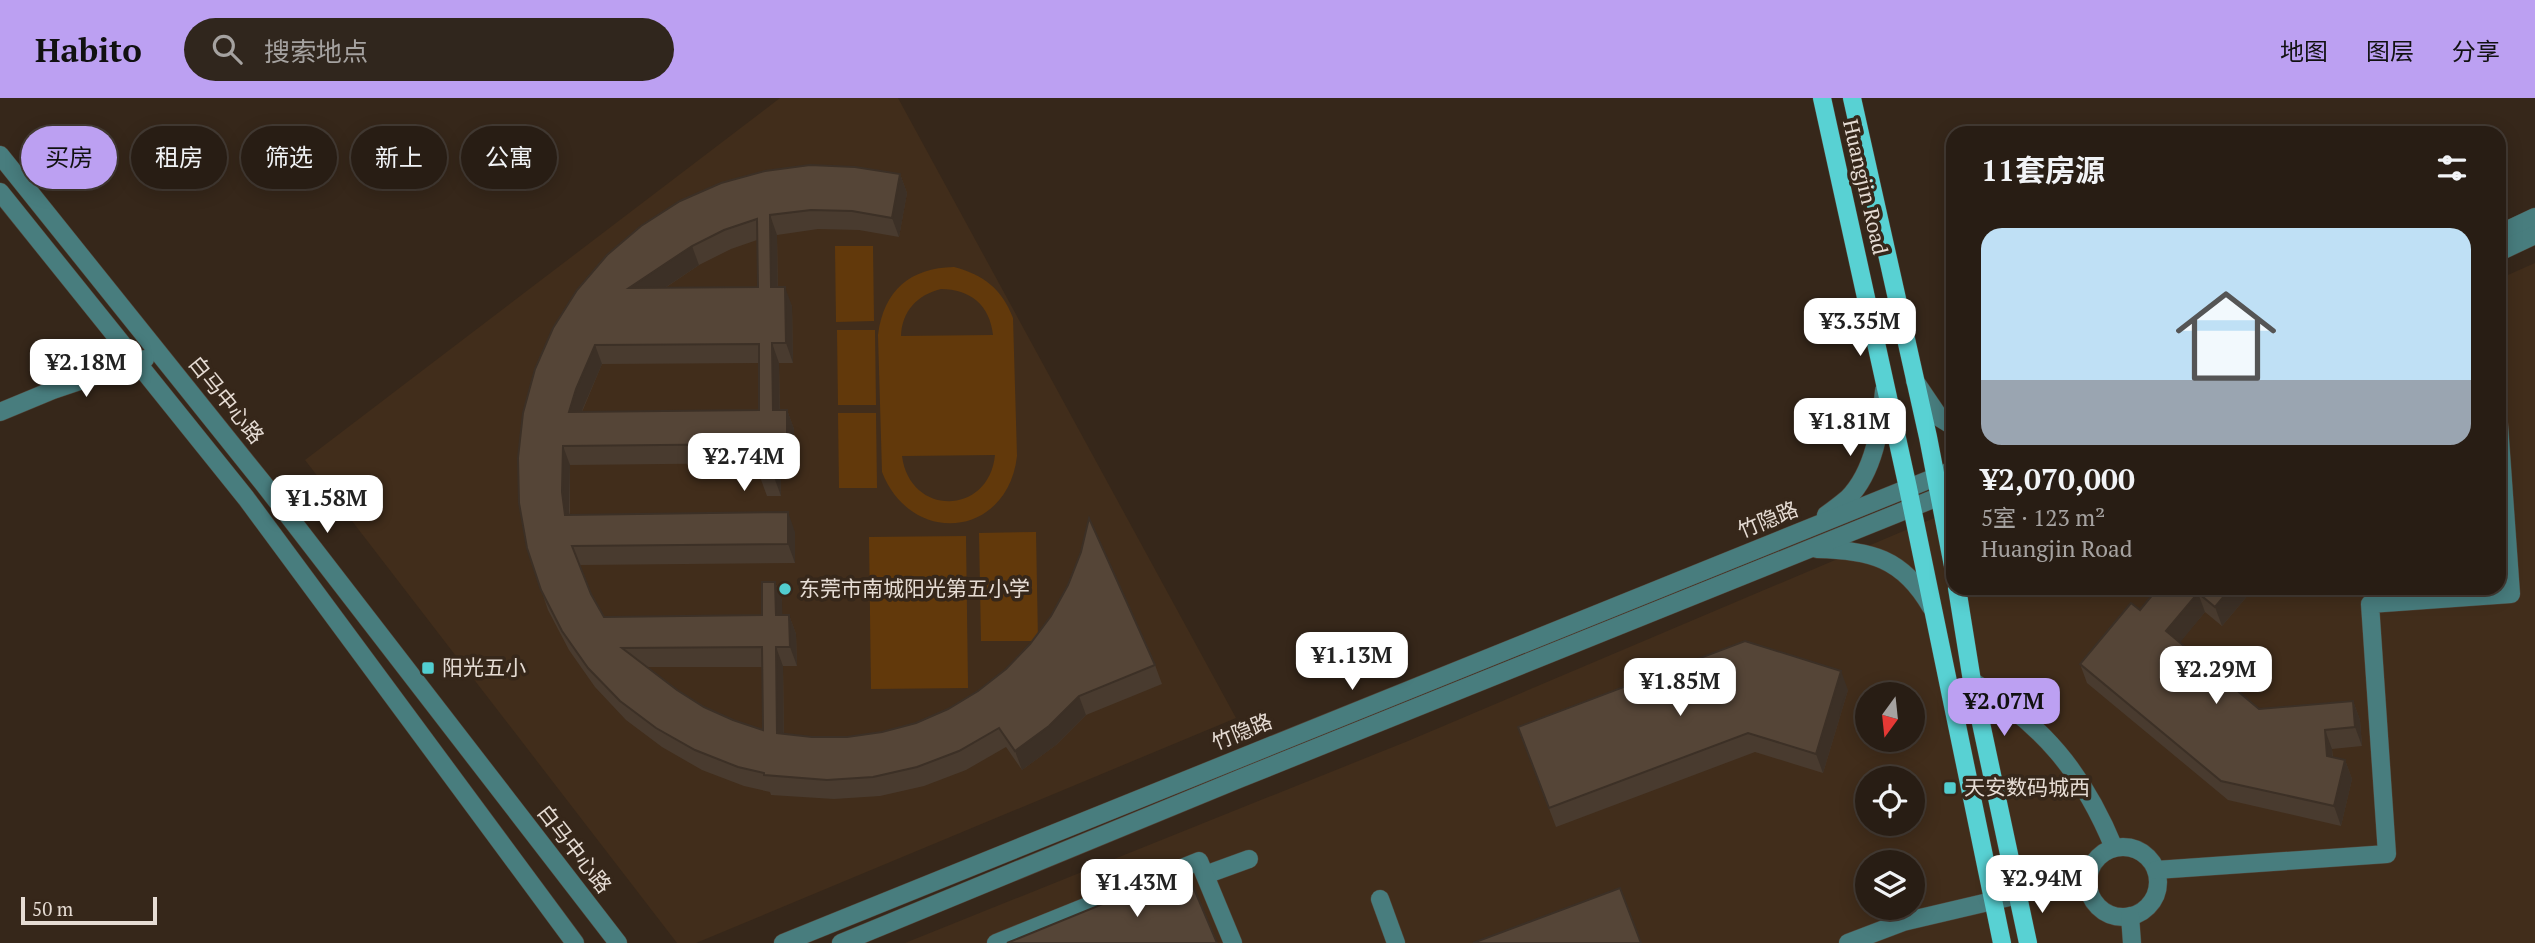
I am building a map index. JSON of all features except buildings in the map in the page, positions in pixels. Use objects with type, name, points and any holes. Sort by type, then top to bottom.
[{"type":"main road","name":"Huangjin Road","points":[[1822,98],[1908,488],[2002,943]]},
{"type":"main road","name":"Huangjin Road","points":[[1852,98],[1935,477],[1946,494]]},
{"type":"main road","points":[[1958,595],[1972,681],[2028,943]]},
{"type":"street","name":"白马中心路","points":[[0,155],[271,494],[618,943]]},
{"type":"street","points":[[0,192],[246,498],[575,943]]},
{"type":"street","points":[[2506,231],[2535,217]]},
{"type":"street","points":[[2506,249],[2535,235]]},
{"type":"street","points":[[0,412],[53,390],[160,354]]},
{"type":"street","points":[[1915,381],[1940,418],[1946,422]]},
{"type":"street","points":[[1808,528],[1849,497],[1866,469],[1881,433],[1885,384]]},
{"type":"street","name":"竹隐路","points":[[782,943],[1946,473]]},
{"type":"street","name":"竹隐路","points":[[841,943],[1946,494]]},
{"type":"street","points":[[2506,524],[2511,594],[2506,594]]},
{"type":"street","points":[[1810,548],[1850,549],[1885,559],[1920,587],[1933,611]]},
{"type":"street","points":[[1962,612],[1963,595]]},
{"type":"street","points":[[2156,870],[2387,855],[2370,604],[2497,595]]},
{"type":"street","points":[[1972,681],[2007,705],[2048,739],[2087,790],[2115,848]]},
{"type":"street","points":[[2125,847],[2143,853],[2156,870],[2158,879],[2154,898],[2148,907],[2130,916],[2111,915],[2095,903],[2090,895],[2088,875],[2105,851],[2125,847]]},
{"type":"street","points":[[1205,875],[1249,859]]},
{"type":"street","points":[[996,943],[1199,860],[1233,943]]},
{"type":"street","points":[[1848,943],[1903,922],[2018,895]]},
{"type":"street","points":[[1380,899],[1396,943]]},
{"type":"street","points":[[2130,916],[2132,943]]},
{"type":"shaded area","name":"东莞市南城阳光第五小学","points":[[780,98],[898,98],[1236,718],[696,943],[677,943],[305,460]]},
{"type":"shaded area","points":[[835,246],[873,246],[874,321],[836,322]]},
{"type":"shaded area","points":[[2535,263],[2535,943],[905,943],[1408,741],[1946,513],[1946,595],[2506,595],[2506,276]]},
{"type":"shaded area","points":[[954,267],[983,279],[997,291],[1013,318],[1017,456],[1010,483],[996,503],[978,517],[957,523],[936,522],[914,513],[896,496],[882,472],[878,335],[881,319],[893,294],[902,284],[912,277],[938,268]],"holes":[[[941,289],[961,292],[977,301],[988,315],[993,335],[901,336],[904,319],[912,305],[925,295]],[[995,455],[990,475],[979,489],[965,498],[949,501],[933,499],[919,490],[908,476],[902,456]]]},
{"type":"shaded area","points":[[837,330],[875,330],[876,405],[838,405]]},
{"type":"shaded area","points":[[838,413],[876,413],[877,488],[839,488]]},
{"type":"shaded area","points":[[1036,532],[1038,641],[981,641],[979,533]]},
{"type":"shaded area","points":[[966,536],[968,688],[871,689],[869,537]]},
{"type":"place","name":"东莞市南城阳光第五小学","points":[[785,589]]},
{"type":"place","name":"阳光五小","points":[[428,668]]},
{"type":"place","name":"天安数码城西","points":[[1950,788]]}]
